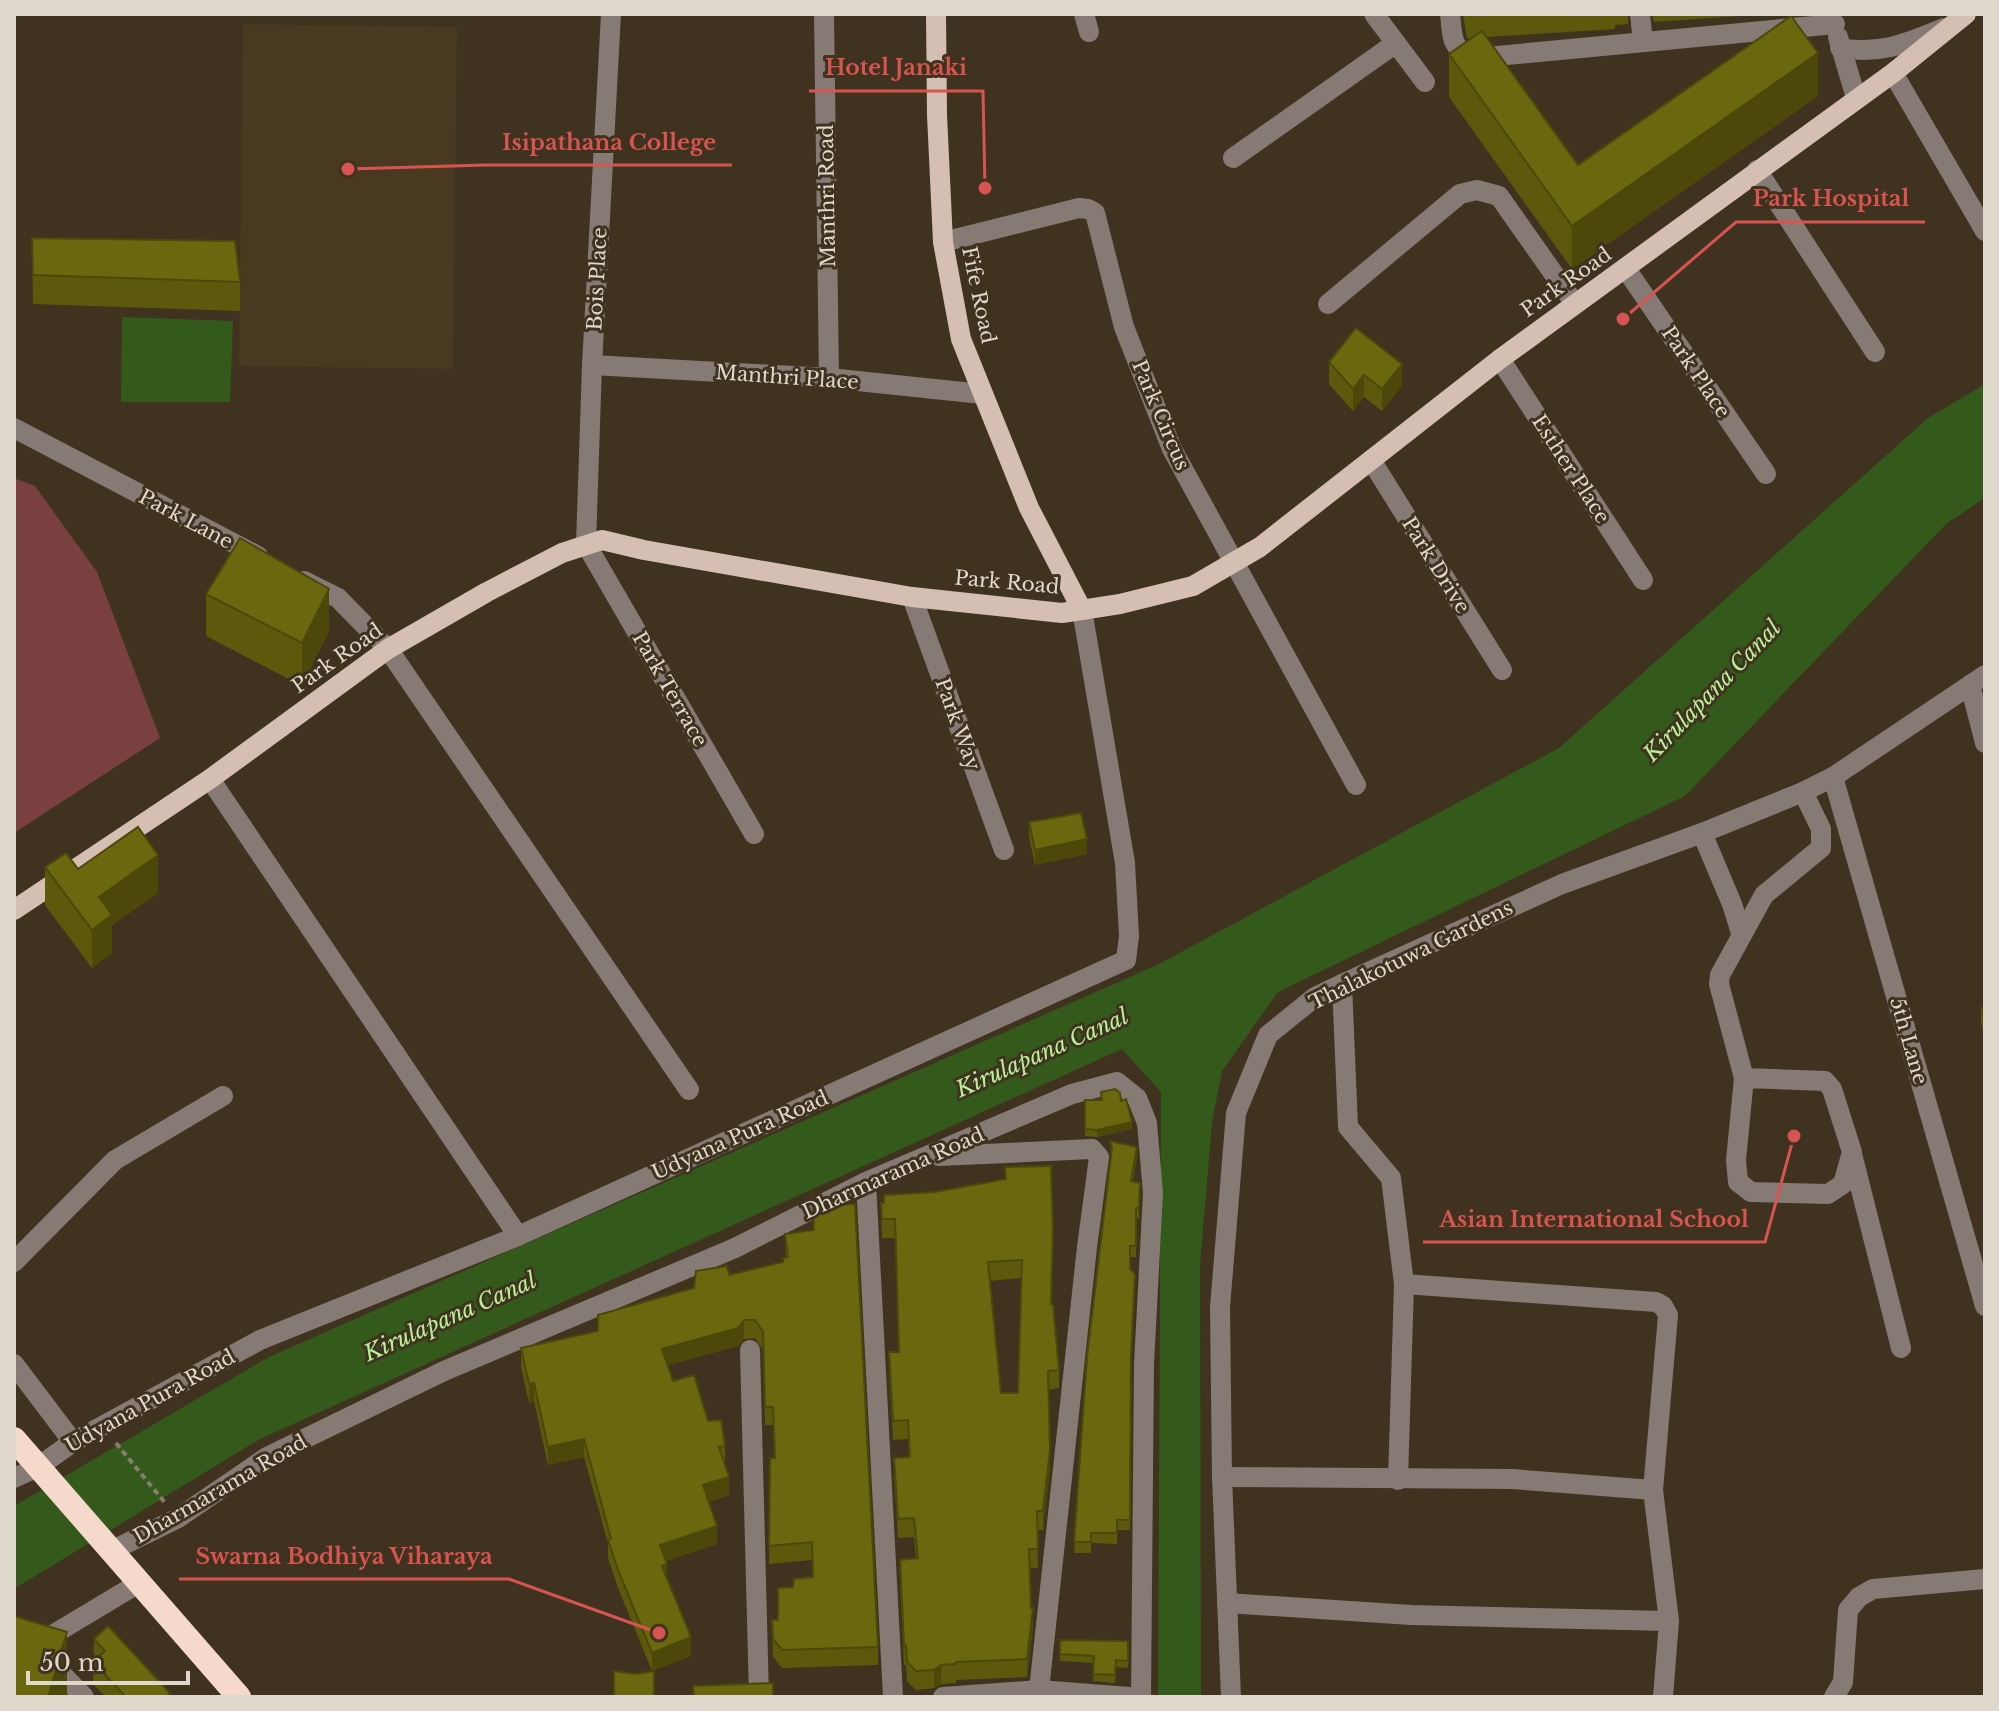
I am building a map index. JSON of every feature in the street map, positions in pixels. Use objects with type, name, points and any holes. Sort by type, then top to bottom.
[{"type":"highway","points":[[14,1439],[239,1697]]},
{"type":"main road","name":"Fife Road","points":[[936,14],[943,242],[961,339],[1029,508],[1082,610]]},
{"type":"main road","name":"Park Road","points":[[14,910],[210,779],[388,649],[487,592],[586,544],[602,540],[912,597],[1062,613],[1120,604],[1193,586],[1236,563],[1500,359],[1893,73],[1961,19]]},
{"type":"street","name":"Bois Place","points":[[586,544],[592,365],[611,14]]},
{"type":"street","name":"Manthri Road","points":[[824,14],[829,378]]},
{"type":"street","points":[[1374,14],[1425,82]]},
{"type":"street","points":[[1450,14],[1453,42],[1461,52],[1475,58],[1834,19],[1856,98]]},
{"type":"street","points":[[1640,14],[1643,42]]},
{"type":"street","points":[[1840,48],[1861,52],[1883,50],[1961,19]]},
{"type":"street","points":[[1233,158],[1396,43]]},
{"type":"street","points":[[1893,73],[1985,231]]},
{"type":"street","points":[[1757,170],[1875,352]]},
{"type":"street","points":[[1328,304],[1460,194],[1477,190],[1499,196],[1575,304]]},
{"type":"street","name":"Park Circus","points":[[943,242],[1079,208],[1095,213],[1124,327],[1172,449],[1356,785]]},
{"type":"street","name":"Park Place","points":[[1626,269],[1766,474]]},
{"type":"street","name":"Esther Place","points":[[1500,359],[1643,580]]},
{"type":"street","name":"Manthri Place","points":[[592,365],[829,378],[982,394]]},
{"type":"street","name":"Park Lane","points":[[14,428],[338,598],[388,649],[689,1090]]},
{"type":"street","name":"Park Drive","points":[[1371,460],[1502,670]]},
{"type":"street","name":"Park Terrace","points":[[586,544],[754,834]]},
{"type":"street","name":"Park Way","points":[[912,597],[1004,850]]},
{"type":"street","name":"Udyana Pura Road","points":[[14,1478],[39,1469],[73,1442],[260,1340],[518,1236],[1126,960],[1129,936],[1125,863],[1082,610]]},
{"type":"street","points":[[1978,680],[1985,743]]},
{"type":"street","name":"Thalakotuwa Gardens","points":[[1231,1697],[1222,1477],[1220,1307],[1236,1113],[1268,1035],[1315,997],[1342,984],[1562,884],[1702,833],[1833,777],[1978,680]]},
{"type":"street","name":"5th Lane","points":[[1833,777],[1985,1306]]},
{"type":"street","points":[[210,779],[518,1236]]},
{"type":"street","points":[[1803,792],[1821,829],[1821,848],[1764,895],[1720,975],[1719,984],[1744,1078],[1736,1160],[1738,1182],[1751,1192],[1828,1194],[1843,1184],[1852,1152]]},
{"type":"street","points":[[1702,833],[1741,933]]},
{"type":"street","points":[[1342,984],[1348,1127],[1391,1178],[1404,1284],[1398,1480]]},
{"type":"street","points":[[1744,1078],[1825,1081],[1832,1089],[1852,1152],[1901,1348]]},
{"type":"street","name":"Dharmarama Road","points":[[107,1546],[178,1518],[280,1451],[444,1371],[735,1248],[866,1182],[1072,1094],[1117,1082],[1137,1098],[1147,1123],[1153,1193],[1144,1364],[1141,1697]]},
{"type":"street","points":[[14,1262],[115,1160],[223,1096]]},
{"type":"street","points":[[925,1157],[1092,1149],[1099,1157],[1039,1690]]},
{"type":"street","points":[[866,1182],[893,1697]]},
{"type":"street","points":[[1404,1284],[1656,1302],[1663,1306],[1668,1315],[1653,1490],[1669,1621],[1663,1697]]},
{"type":"street","points":[[750,1350],[759,1697]]},
{"type":"street","points":[[14,1364],[73,1442]]},
{"type":"street","points":[[1222,1477],[1512,1479],[1653,1490]]},
{"type":"street","points":[[1834,1697],[1843,1682],[1848,1610],[1859,1597],[1873,1589],[1985,1579]]},
{"type":"street","points":[[14,1658],[139,1583]]},
{"type":"street","points":[[1227,1603],[1411,1615],[1669,1621]]},
{"type":"street","points":[[34,1646],[84,1697]]},
{"type":"street","points":[[943,1697],[1039,1690],[1129,1697]]},
{"type":"path","points":[[111,1437],[169,1508]]},
{"type":"shaded area","points":[[243,24],[457,27],[453,369],[239,366]]},
{"type":"shaded area","points":[[14,478],[35,486],[97,572],[160,738],[14,833]]},
{"type":"water","points":[[122,317],[233,321],[230,402],[121,402]]},
{"type":"water","name":"Kirulapana Canal","points":[[1985,384],[1985,498],[1946,524],[1685,796],[1278,992],[1222,1071],[1212,1122],[1200,1265],[1201,1697],[1158,1697],[1161,1092],[1122,1049],[258,1440],[14,1589],[14,1506],[269,1357],[1159,964],[1559,748],[1928,418]]},
{"type":"building","points":[[1791,16],[1818,53],[1572,226],[1449,54],[1482,31],[1578,165]]},
{"type":"building","points":[[32,238],[235,241],[240,282],[33,275]]},
{"type":"building","points":[[1356,328],[1402,364],[1382,389],[1364,375],[1353,389],[1329,362]]},
{"type":"building","points":[[240,538],[329,589],[302,643],[206,594]]},
{"type":"building","points":[[1081,813],[1087,839],[1035,850],[1029,822]]},
{"type":"building","points":[[138,827],[158,855],[99,897],[112,915],[92,930],[45,867],[66,853],[78,869]]},
{"type":"building","points":[[1115,1089],[1120,1093],[1121,1101],[1126,1099],[1132,1122],[1097,1130],[1085,1129],[1085,1100],[1102,1100],[1101,1092]]},
{"type":"building","points":[[1110,1141],[1137,1147],[1131,1181],[1140,1183],[1139,1208],[1136,1208],[1136,1246],[1130,1246],[1130,1269],[1135,1274],[1130,1520],[1117,1520],[1117,1533],[1091,1533],[1091,1542],[1074,1542],[1087,1357],[1112,1148]]},
{"type":"building","points":[[1051,1166],[1051,1304],[1059,1370],[1048,1371],[1050,1450],[1043,1511],[1037,1511],[1038,1549],[1029,1549],[1033,1608],[1027,1659],[956,1662],[934,1670],[916,1671],[907,1662],[904,1646],[900,1560],[918,1558],[914,1518],[898,1519],[894,1458],[910,1457],[908,1420],[893,1421],[889,1352],[899,1352],[895,1219],[882,1219],[881,1203],[884,1203],[884,1195],[935,1192],[1006,1179],[1005,1167]],"holes":[[[1022,1260],[1018,1393],[1001,1393],[988,1262]]]},
{"type":"building","points":[[855,1204],[878,1647],[782,1650],[773,1639],[772,1620],[778,1620],[778,1588],[793,1587],[794,1579],[813,1577],[812,1542],[769,1546],[770,1458],[775,1458],[773,1407],[765,1407],[763,1331],[755,1320],[744,1320],[738,1328],[662,1349],[673,1381],[694,1375],[708,1421],[721,1420],[725,1446],[719,1447],[729,1477],[703,1485],[717,1526],[660,1545],[667,1564],[662,1566],[691,1637],[652,1653],[608,1540],[611,1539],[584,1439],[548,1447],[534,1383],[529,1384],[521,1348],[598,1331],[598,1315],[694,1288],[696,1271],[727,1266],[729,1275],[783,1262],[783,1258],[788,1257],[785,1234],[814,1230],[813,1206]]},
{"type":"building","points":[[14,1616],[67,1632],[48,1697],[14,1697]]},
{"type":"building","points":[[108,1626],[170,1693],[166,1697],[126,1697],[93,1662],[105,1651],[94,1639]]},
{"type":"building","points":[[1060,1640],[1128,1641],[1128,1661],[1116,1660],[1115,1675],[1093,1674],[1094,1656],[1060,1654]]},
{"type":"building","points":[[614,1671],[635,1674],[654,1671],[654,1697],[614,1697]]},
{"type":"building","points":[[773,1683],[773,1697],[694,1697],[693,1686]]},
{"type":"place","name":"Isipathana College","points":[[348,169]]},
{"type":"place","name":"Hotel Janaki","points":[[985,188]]},
{"type":"place","name":"Park Hospital","points":[[1623,319]]},
{"type":"place","name":"Asian International School","points":[[1794,1136]]},
{"type":"place","name":"Swarna Bodhiya Viharaya","points":[[659,1633]]}]
